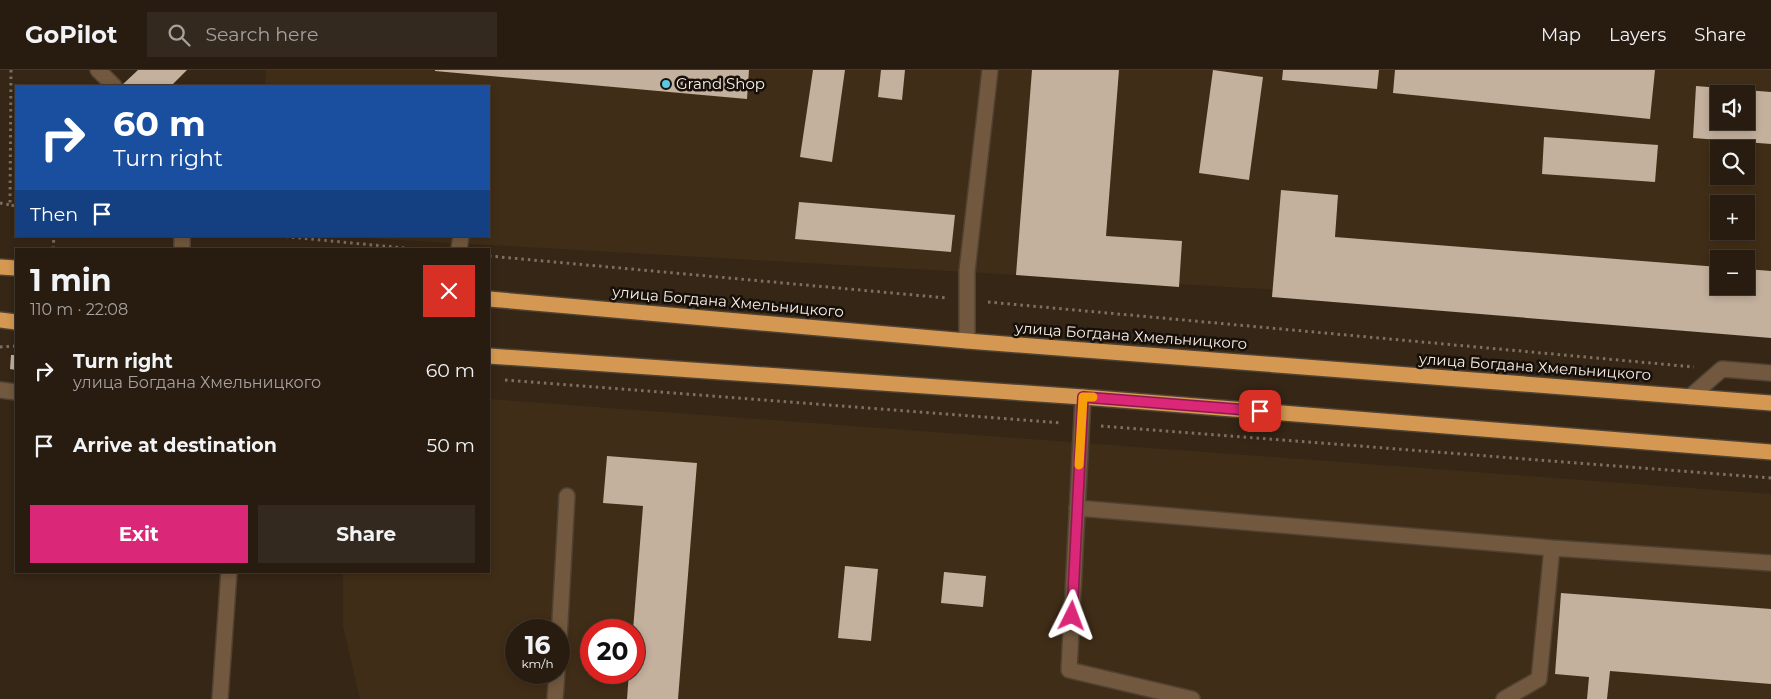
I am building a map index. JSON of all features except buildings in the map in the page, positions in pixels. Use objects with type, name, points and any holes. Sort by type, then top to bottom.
[{"type":"highway","points":[[0,267],[15,268]]},
{"type":"highway","name":"улица Богдана Хмельницкого","points":[[490,299],[967,341],[1771,403]]},
{"type":"highway","points":[[0,320],[15,322]]},
{"type":"highway","points":[[490,356],[1083,397],[1771,452]]},
{"type":"street","points":[[98,70],[113,85]]},
{"type":"street","points":[[967,341],[967,271],[990,70]]},
{"type":"street","points":[[1690,397],[1722,369],[1771,373]]},
{"type":"street","points":[[0,390],[15,392]]},
{"type":"street","points":[[1083,397],[1069,670],[1192,699]]},
{"type":"street","points":[[560,619],[567,496]]},
{"type":"street","points":[[1077,508],[1552,548],[1771,563]]},
{"type":"street","points":[[1504,699],[1539,679],[1552,548]]},
{"type":"street","points":[[220,699],[229,573]]},
{"type":"street","points":[[555,699],[556,684]]},
{"type":"path","points":[[10,204],[11,70]]},
{"type":"path","points":[[0,203],[15,206]]},
{"type":"path","points":[[289,237],[404,248]]},
{"type":"path","points":[[490,256],[1722,369]]},
{"type":"path","points":[[0,347],[15,346]]},
{"type":"path","points":[[499,380],[1771,478]]},
{"type":"shaded area","points":[[266,70],[1771,70],[1771,318],[350,237],[490,237],[490,85],[265,85]]},
{"type":"shaded area","points":[[490,399],[1771,494],[1771,699],[360,699],[343,626],[343,573],[490,573]]},
{"type":"slow traffic","points":[[1079,465],[1083,397],[1093,397]]},
{"type":"place","name":"Grand Shop","points":[[666,84]]},
{"type":"route","points":[[1072,616],[1083,397],[1260,411]]}]
